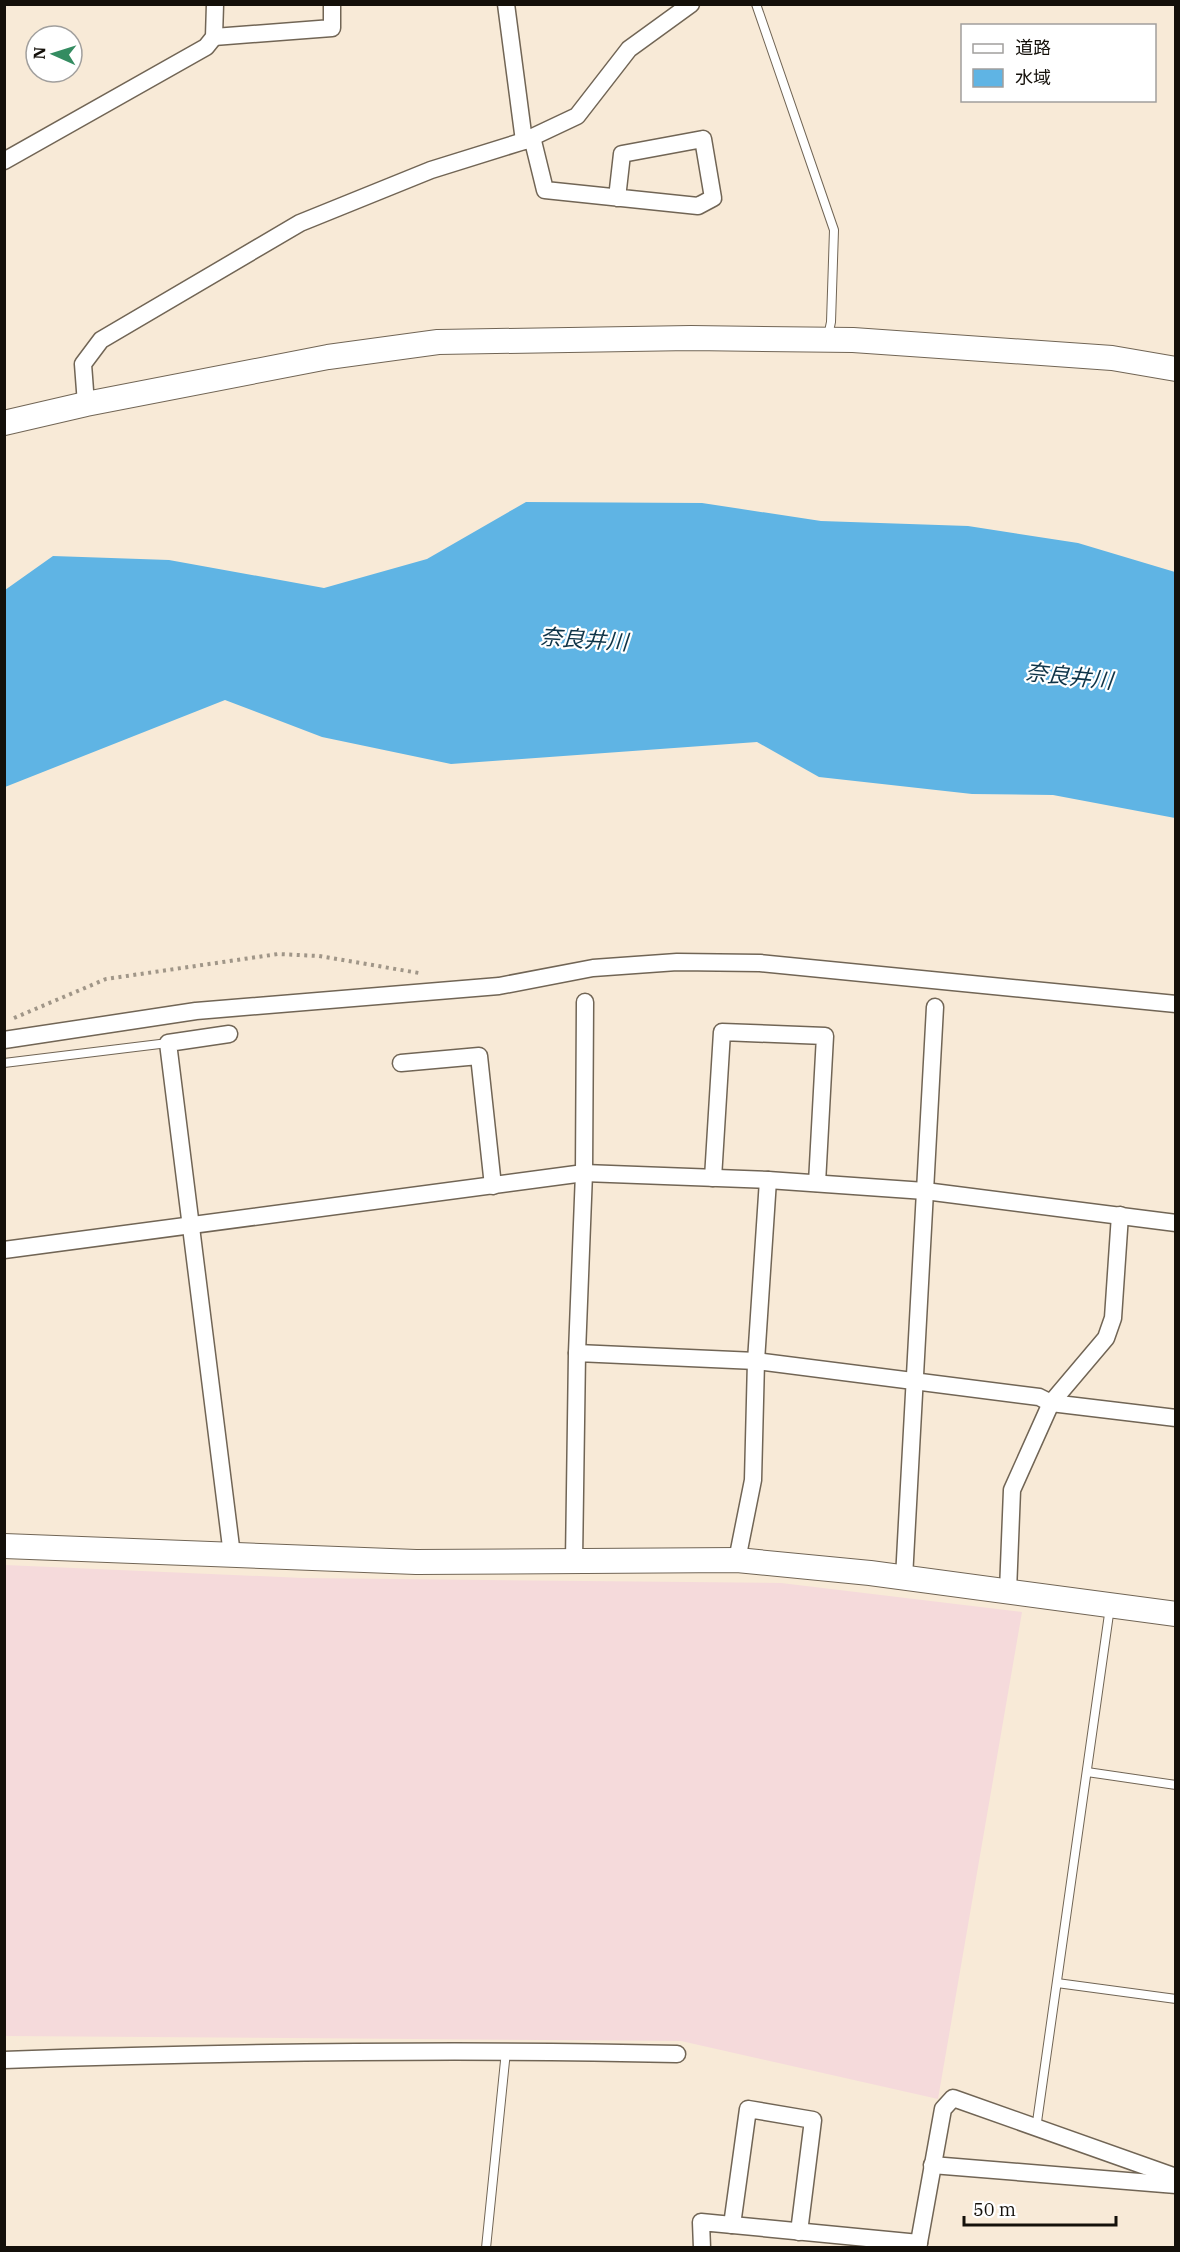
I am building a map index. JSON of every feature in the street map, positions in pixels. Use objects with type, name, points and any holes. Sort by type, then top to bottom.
[{"type":"street","points":[[4,161],[206,47],[214,37],[215,4]]},
{"type":"street","points":[[214,37],[332,28],[332,4]]},
{"type":"street","points":[[506,4],[528,139],[545,190],[617,198],[698,206],[713,198],[704,139],[622,154],[617,198]]},
{"type":"street","points":[[86,404],[83,364],[101,339],[300,223],[431,170],[528,139],[577,116],[629,49],[691,4]]},
{"type":"street","points":[[4,423],[86,404],[328,357],[438,342],[691,338],[828,340],[1112,358],[1176,369]]},
{"type":"street","points":[[4,1040],[196,1011],[499,986],[593,968],[677,962],[760,963],[1176,1004]]},
{"type":"street","points":[[574,1561],[577,1353],[584,1173],[585,1002]]},
{"type":"street","points":[[904,1578],[935,1007]]},
{"type":"street","points":[[713,1178],[722,1032],[825,1036],[817,1183]]},
{"type":"street","points":[[229,1034],[168,1043],[232,1556]]},
{"type":"street","points":[[401,1063],[479,1056],[494,1186]]},
{"type":"street","points":[[4,1250],[584,1173],[768,1180],[925,1191],[1176,1223]]},
{"type":"street","points":[[736,1560],[753,1480],[756,1361],[768,1180]]},
{"type":"street","points":[[1008,1592],[1012,1490],[1051,1403],[1106,1338],[1113,1318],[1120,1215]]},
{"type":"street","points":[[577,1353],[756,1361],[915,1379],[1039,1397],[1051,1403],[1176,1418]]},
{"type":"street","points":[[4,1545],[416,1562],[736,1560],[904,1578],[1176,1614]]},
{"type":"street","points":[[4,2061],[156,2055],[506,2050],[677,2054]]},
{"type":"street","points":[[702,2247],[701,2222],[918,2245],[943,2109],[953,2098],[1176,2177]]},
{"type":"street","points":[[732,2225],[748,2109],[813,2120],[799,2232]]},
{"type":"street","points":[[932,2165],[1176,2185]]},
{"type":"lane","points":[[756,4],[834,230],[831,322],[828,340]]},
{"type":"lane","points":[[4,1063],[168,1043]]},
{"type":"lane","points":[[1036,2129],[1110,1606]]},
{"type":"lane","points":[[1087,1772],[1176,1785]]},
{"type":"lane","points":[[1057,1983],[1176,1999]]},
{"type":"lane","points":[[486,2247],[506,2050]]},
{"type":"path","points":[[4,1022],[106,980],[278,954],[319,956],[430,975]]},
{"type":"shaded area","points":[[5,1565],[303,1578],[781,1583],[1022,1612],[938,2099],[681,2041],[5,2036]]},
{"type":"water","name":"奈良井川","points":[[526,502],[702,503],[821,521],[968,526],[1078,543],[1175,572],[1175,818],[1053,795],[972,794],[819,777],[757,742],[451,764],[322,737],[225,700],[5,787],[5,590],[53,556],[169,560],[324,588],[427,559]]}]
